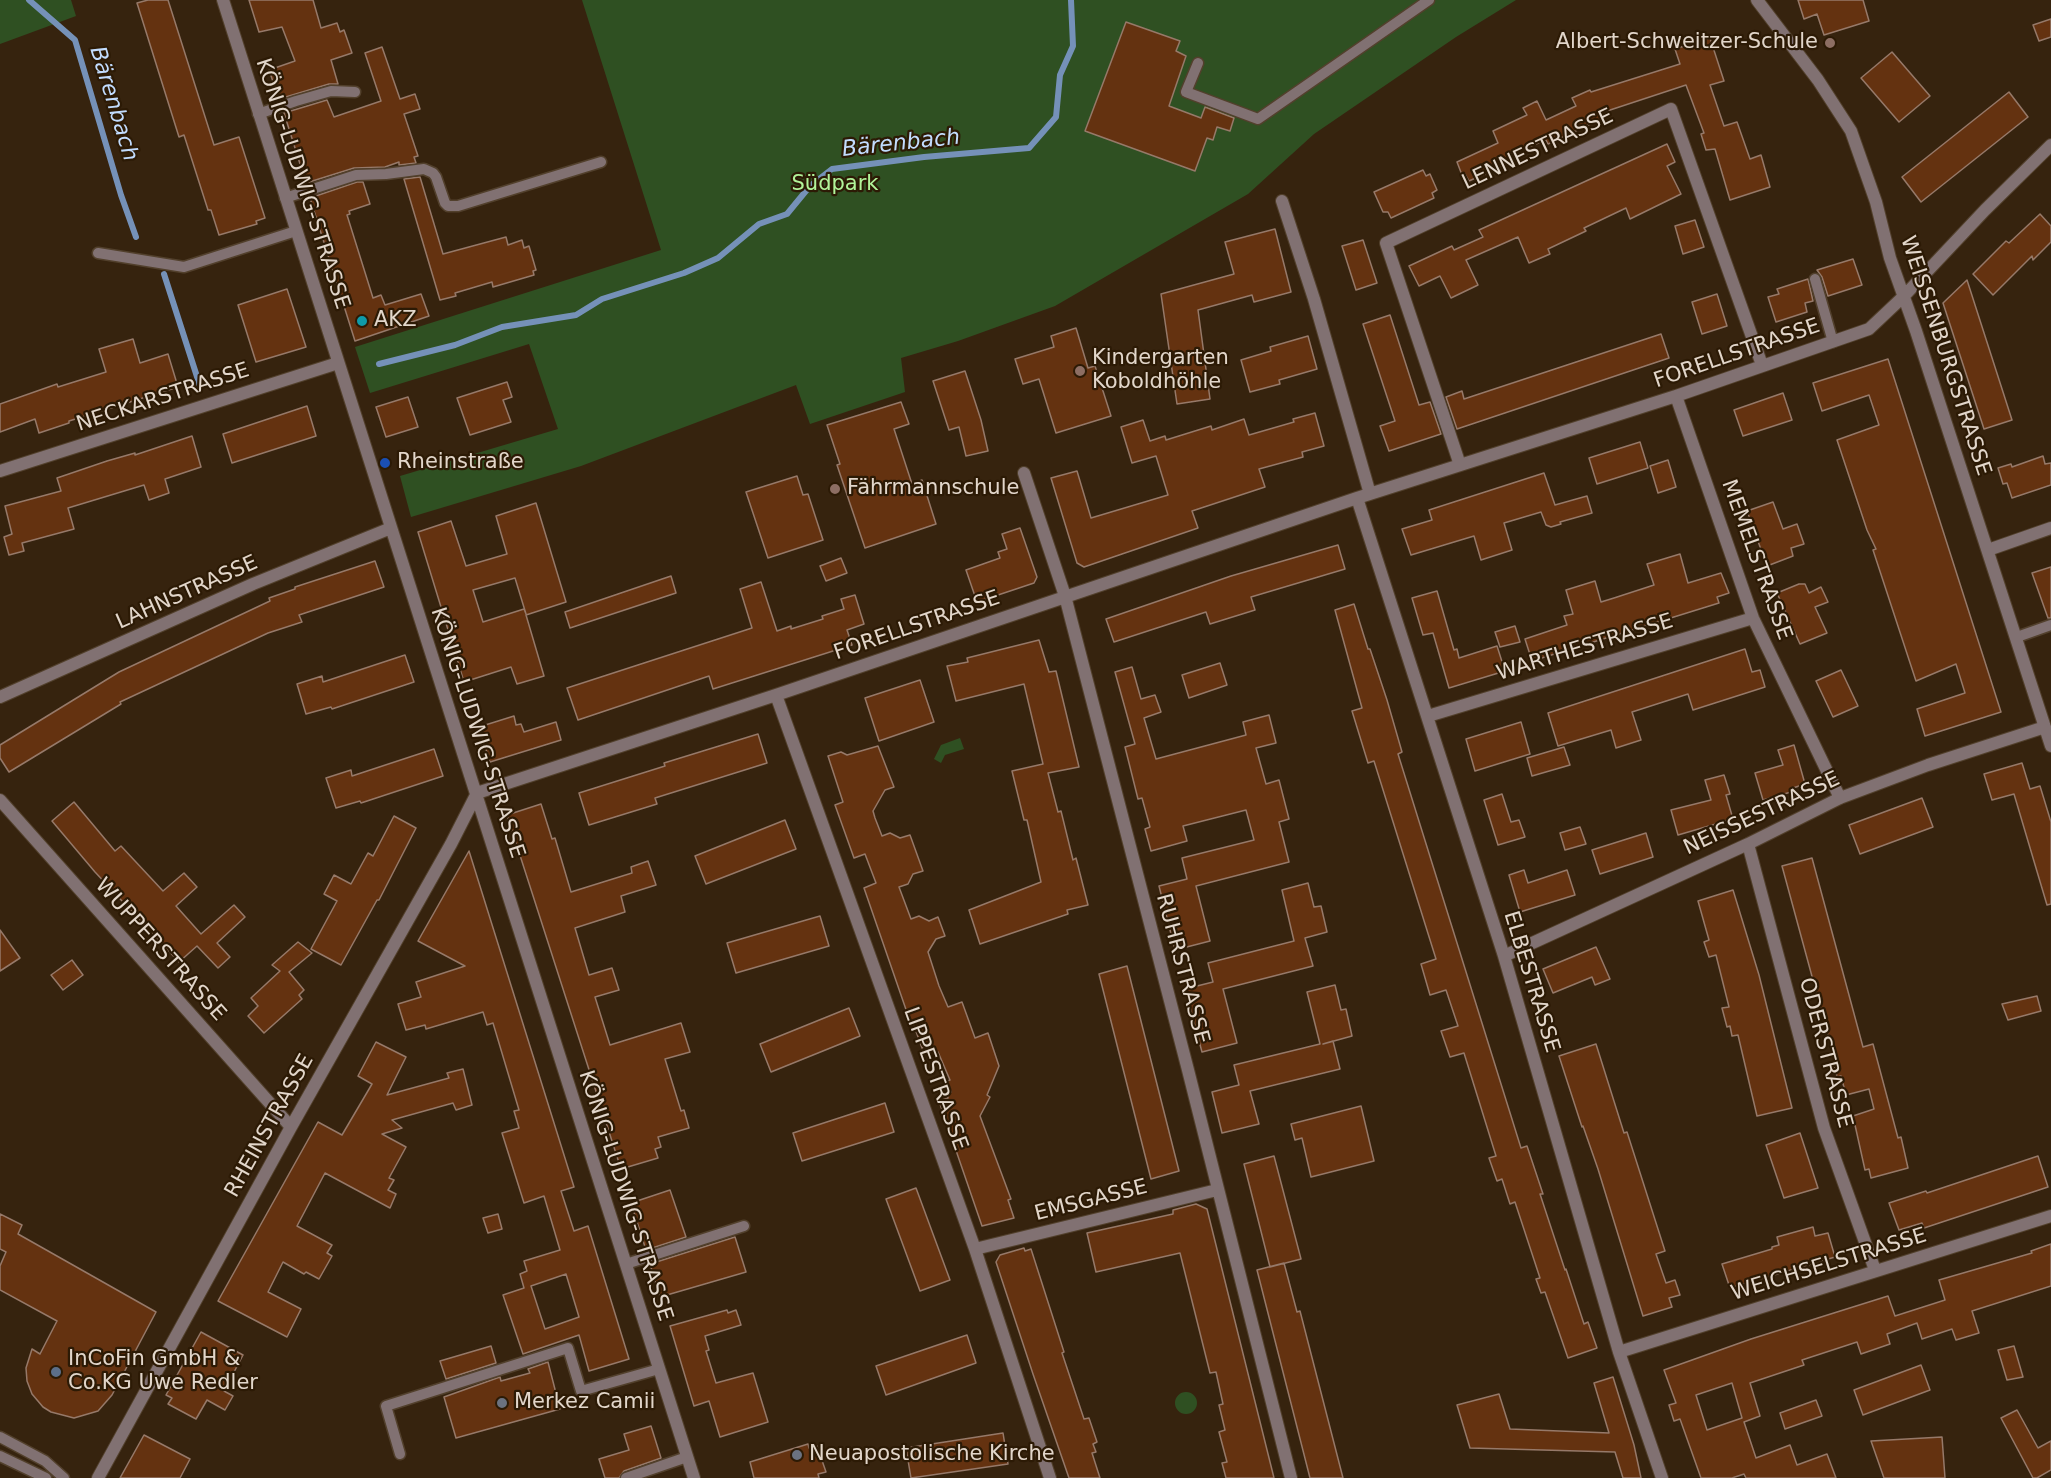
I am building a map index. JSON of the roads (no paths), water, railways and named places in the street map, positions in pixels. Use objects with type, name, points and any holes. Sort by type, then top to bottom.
[{"type":"street","name":"KÖNIG-LUDWIG-STRASSE","points":[[223,0],[694,1478]]},
{"type":"street","name":"WEISSENBURGSTRASSE","points":[[1757,0],[1818,80],[1851,131],[1876,202],[1890,258],[2017,637],[2051,746]]},
{"type":"street","name":"LENNESTRASSE","points":[[1460,465],[1386,243],[1671,109],[1762,365]]},
{"type":"street","name":"FORELLSTRASSE","points":[[477,794],[1357,498],[1676,396],[1869,329],[2051,145]]},
{"type":"street","points":[[1282,201],[1314,299],[1370,494]]},
{"type":"street","name":"NECKARSTRASSE","points":[[0,471],[338,363]]},
{"type":"street","name":"MEMELSTRASSE","points":[[1676,396],[1753,618],[1840,798]]},
{"type":"street","name":"RUHRSTRASSE","points":[[1024,473],[1065,596],[1291,1478]]},
{"type":"street","name":"ELBESTRASSE","points":[[1357,498],[1504,956],[1619,1352],[1662,1478]]},
{"type":"street","name":"LAHNSTRASSE","points":[[0,697],[253,584],[391,528]]},
{"type":"street","points":[[1988,550],[2051,528]]},
{"type":"street","name":"WARTHESTRASSE","points":[[1428,716],[1753,618]]},
{"type":"street","name":"LIPPESTRASSE","points":[[776,695],[975,1249],[1050,1478]]},
{"type":"street","name":"NEISSESTRASSE","points":[[1504,956],[1748,844],[1840,798],[1928,765],[2045,727]]},
{"type":"street","name":"RHEINSTRASSE","points":[[98,1478],[477,794]]},
{"type":"street","name":"WUPPERSTRASSE","points":[[0,800],[291,1127]]},
{"type":"street","name":"ODERSTRASSE","points":[[1748,844],[1824,1128],[1875,1270]]},
{"type":"street","name":"EMSGASSE","points":[[975,1249],[1217,1190]]},
{"type":"street","name":"WEICHSELSTRASSE","points":[[1619,1352],[2051,1216]]},
{"type":"lane","points":[[1198,63],[1186,92],[1258,119],[1429,0]]},
{"type":"lane","points":[[258,114],[331,91],[355,92]]},
{"type":"lane","points":[[285,198],[356,175],[424,169],[436,177],[448,206],[458,206],[601,162]]},
{"type":"lane","points":[[98,252],[184,267],[296,231]]},
{"type":"lane","points":[[1815,279],[1833,342]]},
{"type":"lane","points":[[2017,637],[2051,625]]},
{"type":"lane","points":[[626,1264],[744,1226]]},
{"type":"lane","points":[[400,1454],[386,1406],[568,1348],[581,1390],[659,1369]]},
{"type":"lane","points":[[0,1437],[45,1461],[64,1478]]},
{"type":"lane","points":[[0,1456],[46,1478]]},
{"type":"lane","points":[[626,1478],[687,1457]]},
{"type":"waterway","name":"Bärenbach","points":[[29,0],[75,40],[121,195],[136,237]]},
{"type":"waterway","name":"Bärenbach","points":[[379,364],[455,345],[502,327],[576,315],[602,299],[684,273],[718,258],[759,224],[787,214],[810,186],[832,169],[924,157],[1029,148],[1056,117],[1060,75],[1073,46],[1071,0]]},
{"type":"waterway","name":"Bärenbach","points":[[164,274],[200,386]]},
{"type":"place","name":"Albert-Schweitzer-Schule","points":[[1830,43]]},
{"type":"place","name":"AKZ","points":[[362,321]]},
{"type":"place","name":"Kindergarten Koboldhöhle","points":[[1080,371]]},
{"type":"place","name":"Rheinstraße","points":[[385,463]]},
{"type":"place","name":"Fährmannschule","points":[[835,489]]},
{"type":"place","name":"InCoFin GmbH & Co.KG Uwe Redler","points":[[56,1372]]},
{"type":"place","name":"Merkez Camii","points":[[502,1403]]},
{"type":"place","name":"Neuapostolische Kirche","points":[[797,1455]]},
{"type":"park label","name":"Südpark","points":[[835,185]]}]
